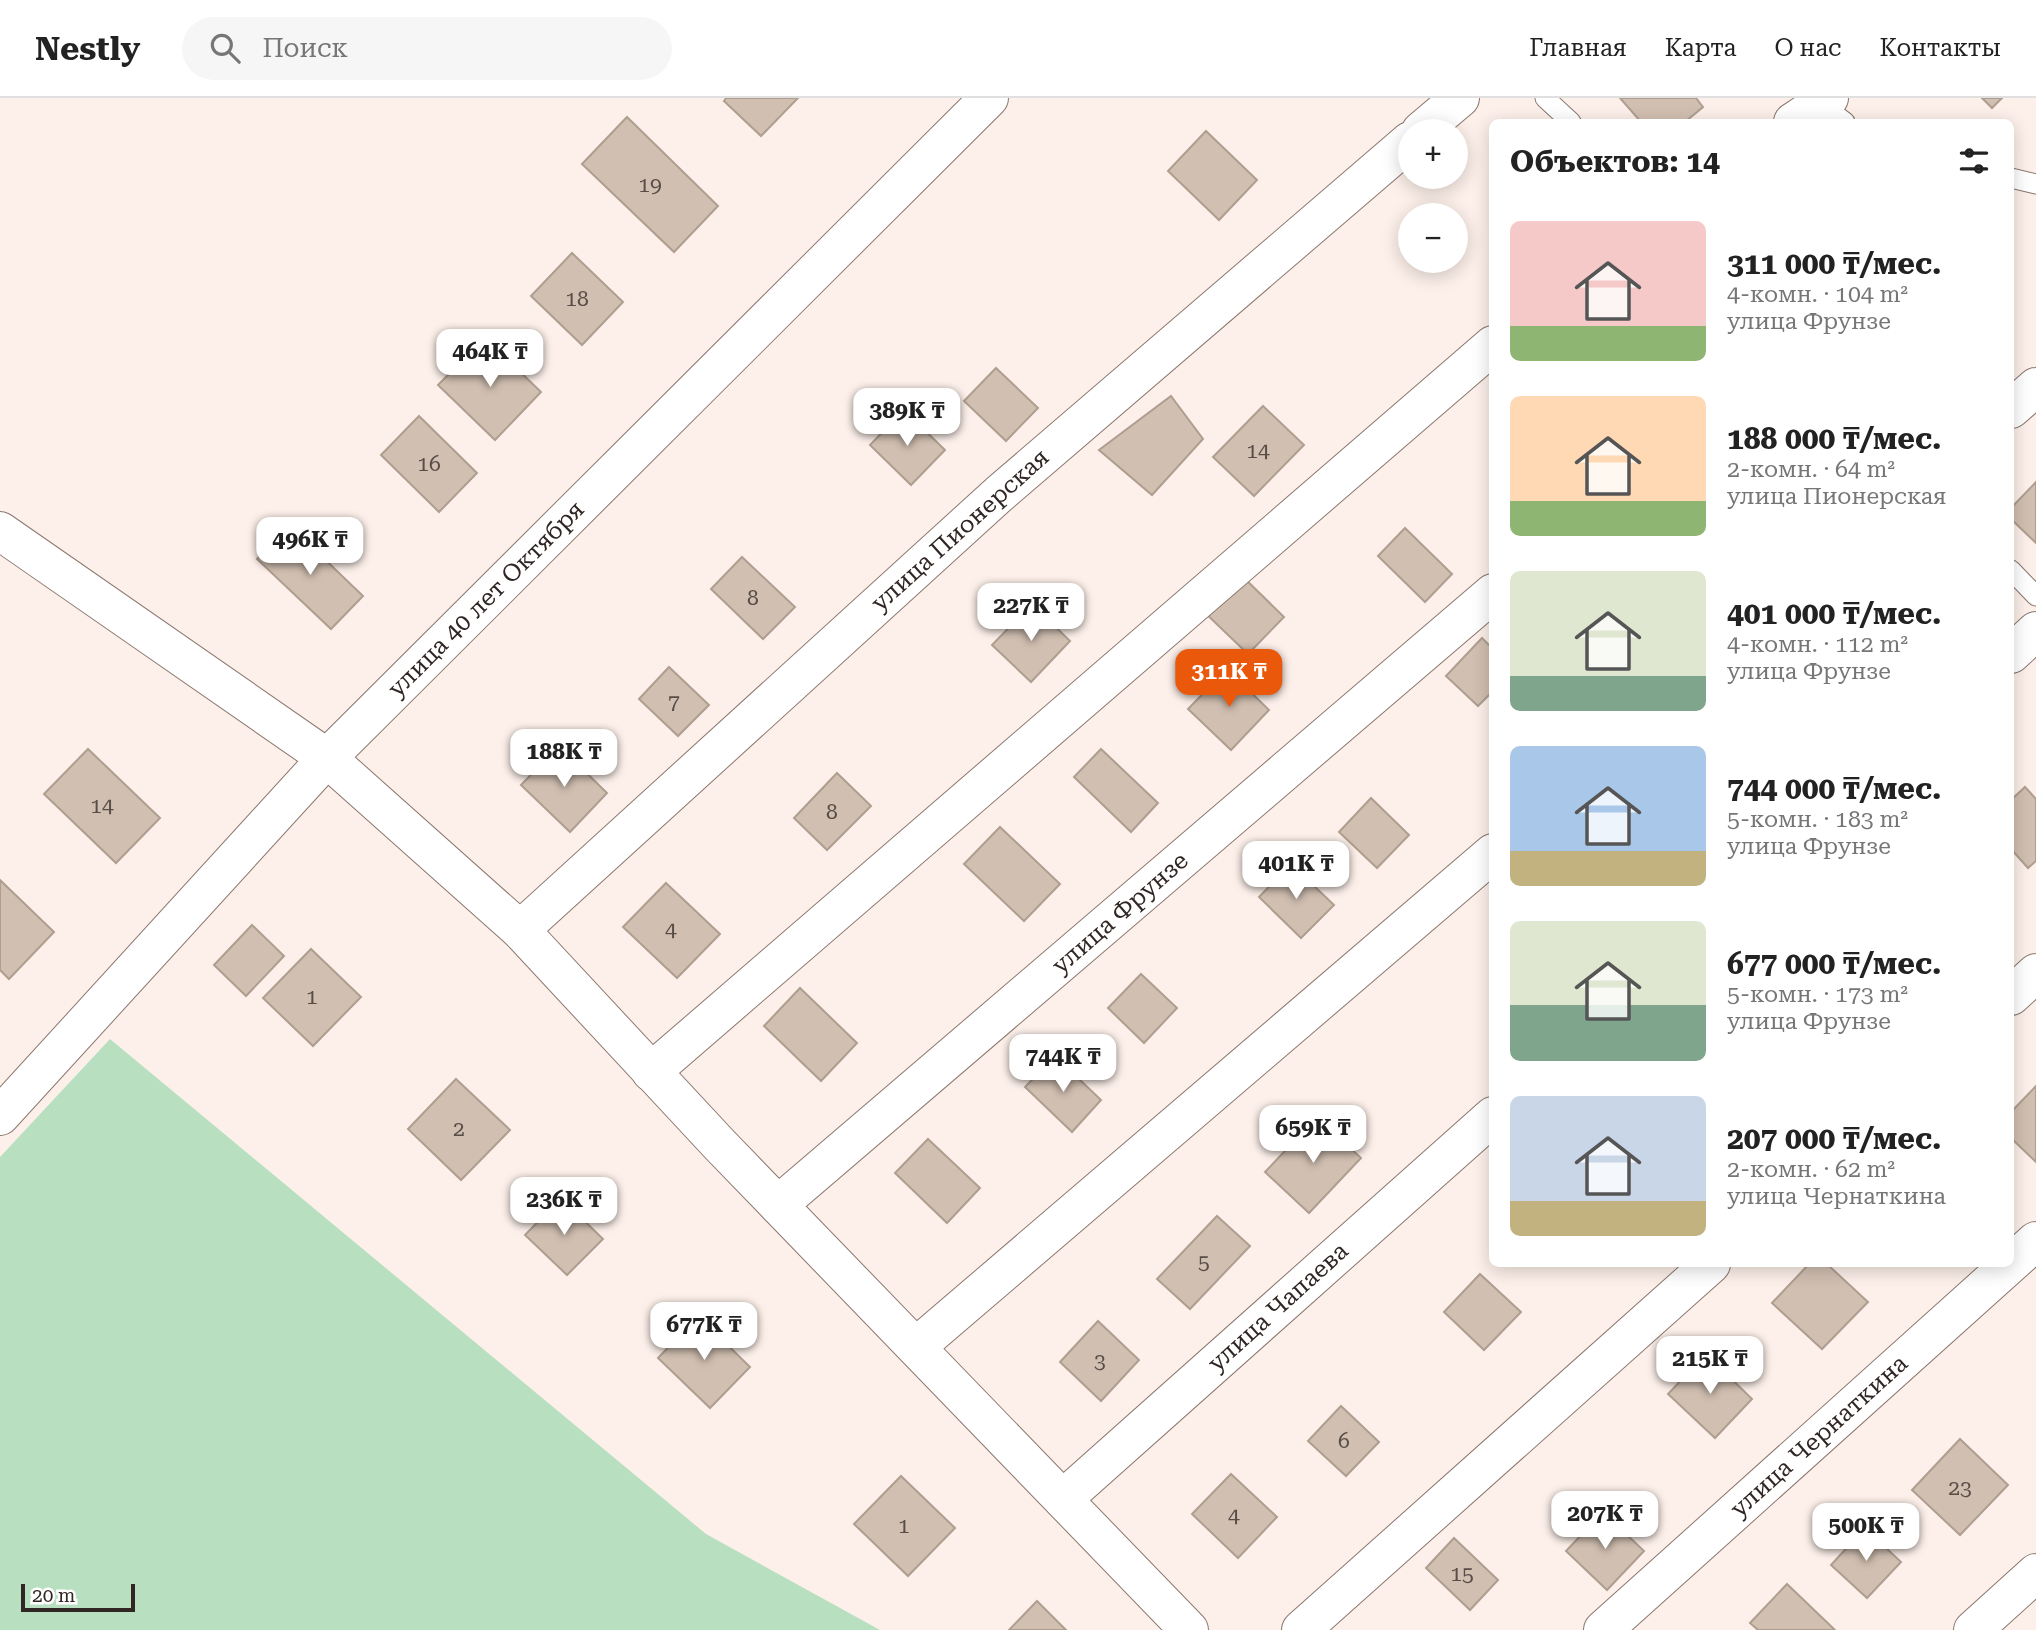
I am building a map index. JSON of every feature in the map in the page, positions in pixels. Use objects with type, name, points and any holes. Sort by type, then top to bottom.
[{"type":"street","name":"улица 40 лет Октября","points":[[0,1116],[327,758],[989,98]]},
{"type":"street","points":[[1435,119],[1460,98]]},
{"type":"street","name":"улица Пионерская","points":[[520,930],[999,494],[1398,151]]},
{"type":"street","points":[[652,1072],[1489,348]]},
{"type":"street","points":[[2014,406],[2036,387]]},
{"type":"street","points":[[0,531],[327,758],[520,930],[778,1205],[1189,1630]]},
{"type":"street","name":"улица Фрунзе","points":[[778,1205],[1489,596]]},
{"type":"street","points":[[2014,651],[2036,631]]},
{"type":"street","points":[[916,1347],[1489,856]]},
{"type":"street","points":[[2014,993],[2036,973]]},
{"type":"street","name":"улица Чапаева","points":[[1063,1499],[1489,1120]]},
{"type":"street","name":"улица Чернаткина","points":[[2014,1261],[2036,1241]]},
{"type":"street","points":[[1301,1630],[1708,1267]]},
{"type":"street","name":"улица Чернаткина","points":[[1603,1630],[2007,1267]]},
{"type":"street","points":[[1973,1630],[2036,1573]]},
{"type":"lane","points":[[1545,98],[1568,119]]},
{"type":"lane","points":[[2014,179],[2036,184]]},
{"type":"lane","points":[[2014,573],[2036,596]]},
{"type":"green space","points":[[110,1039],[706,1534],[880,1630],[0,1630],[0,1157]]},
{"type":"building","points":[[726,98],[798,98],[761,136],[724,101]]},
{"type":"building","points":[[1620,98],[1696,98],[1703,107],[1689,119],[1638,119]]},
{"type":"building","points":[[1982,98],[2002,98],[1992,108]]},
{"type":"building","points":[[627,117],[718,206],[674,252],[582,164]]},
{"type":"building","points":[[1206,131],[1257,180],[1219,220],[1168,171]]},
{"type":"building","points":[[572,253],[623,302],[582,345],[531,296]]},
{"type":"building","points":[[485,338],[541,392],[495,440],[438,385]]},
{"type":"building","points":[[996,368],[1038,408],[1006,441],[964,401]]},
{"type":"building","points":[[1171,396],[1203,439],[1152,495],[1099,450]]},
{"type":"building","points":[[1263,406],[1304,445],[1254,496],[1213,457]]},
{"type":"building","points":[[904,410],[945,450],[911,485],[870,445]]},
{"type":"building","points":[[419,416],[477,473],[439,512],[381,455]]},
{"type":"building","points":[[2036,482],[2036,543],[2014,522],[2014,505]]},
{"type":"building","points":[[289,525],[363,596],[331,629],[257,559]]},
{"type":"building","points":[[1405,528],[1452,574],[1425,602],[1378,556]]},
{"type":"building","points":[[742,557],[795,607],[763,639],[711,589]]},
{"type":"building","points":[[1238,572],[1284,617],[1248,654],[1201,609]]},
{"type":"building","points":[[1032,604],[1070,641],[1031,682],[992,645]]},
{"type":"building","points":[[1482,638],[1489,645],[1489,695],[1478,706],[1446,676]]},
{"type":"building","points":[[669,667],[709,705],[678,736],[639,699]]},
{"type":"building","points":[[1227,669],[1269,710],[1231,750],[1188,709]]},
{"type":"building","points":[[559,746],[607,793],[570,832],[521,785]]},
{"type":"building","points":[[88,749],[160,818],[116,863],[44,794]]},
{"type":"building","points":[[1101,749],[1158,803],[1131,832],[1074,777]]},
{"type":"building","points":[[837,773],[871,806],[827,850],[794,818]]},
{"type":"building","points":[[2025,787],[2036,799],[2036,861],[2028,868],[2014,852],[2014,797]]},
{"type":"building","points":[[1371,798],[1409,835],[1377,868],[1339,832]]},
{"type":"building","points":[[1000,827],[1060,884],[1024,921],[964,864]]},
{"type":"building","points":[[1291,864],[1334,905],[1301,938],[1259,897]]},
{"type":"building","points":[[0,880],[54,932],[9,979],[0,970]]},
{"type":"building","points":[[666,883],[720,934],[677,978],[623,927]]},
{"type":"building","points":[[252,925],[284,956],[246,996],[214,965]]},
{"type":"building","points":[[311,949],[361,997],[313,1046],[263,998]]},
{"type":"building","points":[[1141,974],[1177,1008],[1144,1043],[1108,1008]]},
{"type":"building","points":[[800,988],[857,1043],[821,1081],[764,1026]]},
{"type":"building","points":[[1055,1056],[1101,1100],[1072,1132],[1025,1087]]},
{"type":"building","points":[[456,1079],[510,1130],[461,1180],[408,1129]]},
{"type":"building","points":[[2036,1086],[2036,1162],[2014,1141],[2014,1109]]},
{"type":"building","points":[[1317,1117],[1361,1158],[1309,1213],[1265,1172]]},
{"type":"building","points":[[928,1139],[980,1188],[947,1223],[895,1173]]},
{"type":"building","points":[[561,1198],[603,1239],[567,1275],[525,1235]]},
{"type":"building","points":[[1217,1216],[1250,1246],[1190,1309],[1157,1279]]},
{"type":"building","points":[[1806,1267],[1830,1267],[1868,1302],[1822,1349],[1772,1303]]},
{"type":"building","points":[[1480,1274],[1521,1312],[1484,1350],[1444,1312]]},
{"type":"building","points":[[698,1316],[750,1367],[710,1408],[658,1358]]},
{"type":"building","points":[[1098,1321],[1139,1360],[1101,1401],[1060,1362]]},
{"type":"building","points":[[1706,1354],[1752,1399],[1715,1438],[1668,1394]]},
{"type":"building","points":[[1341,1406],[1379,1442],[1346,1476],[1308,1441]]},
{"type":"building","points":[[1960,1439],[2008,1485],[1960,1535],[1912,1490]]},
{"type":"building","points":[[1231,1474],[1277,1517],[1238,1558],[1192,1514]]},
{"type":"building","points":[[901,1476],[955,1528],[908,1576],[854,1524]]},
{"type":"building","points":[[1603,1512],[1644,1551],[1607,1590],[1566,1551]]},
{"type":"building","points":[[1865,1528],[1901,1562],[1867,1598],[1831,1565]]},
{"type":"building","points":[[1454,1538],[1498,1580],[1470,1610],[1426,1568]]},
{"type":"building","points":[[1787,1584],[1835,1630],[1758,1630],[1750,1623]]},
{"type":"building","points":[[1037,1601],[1066,1630],[1009,1630]]}]
